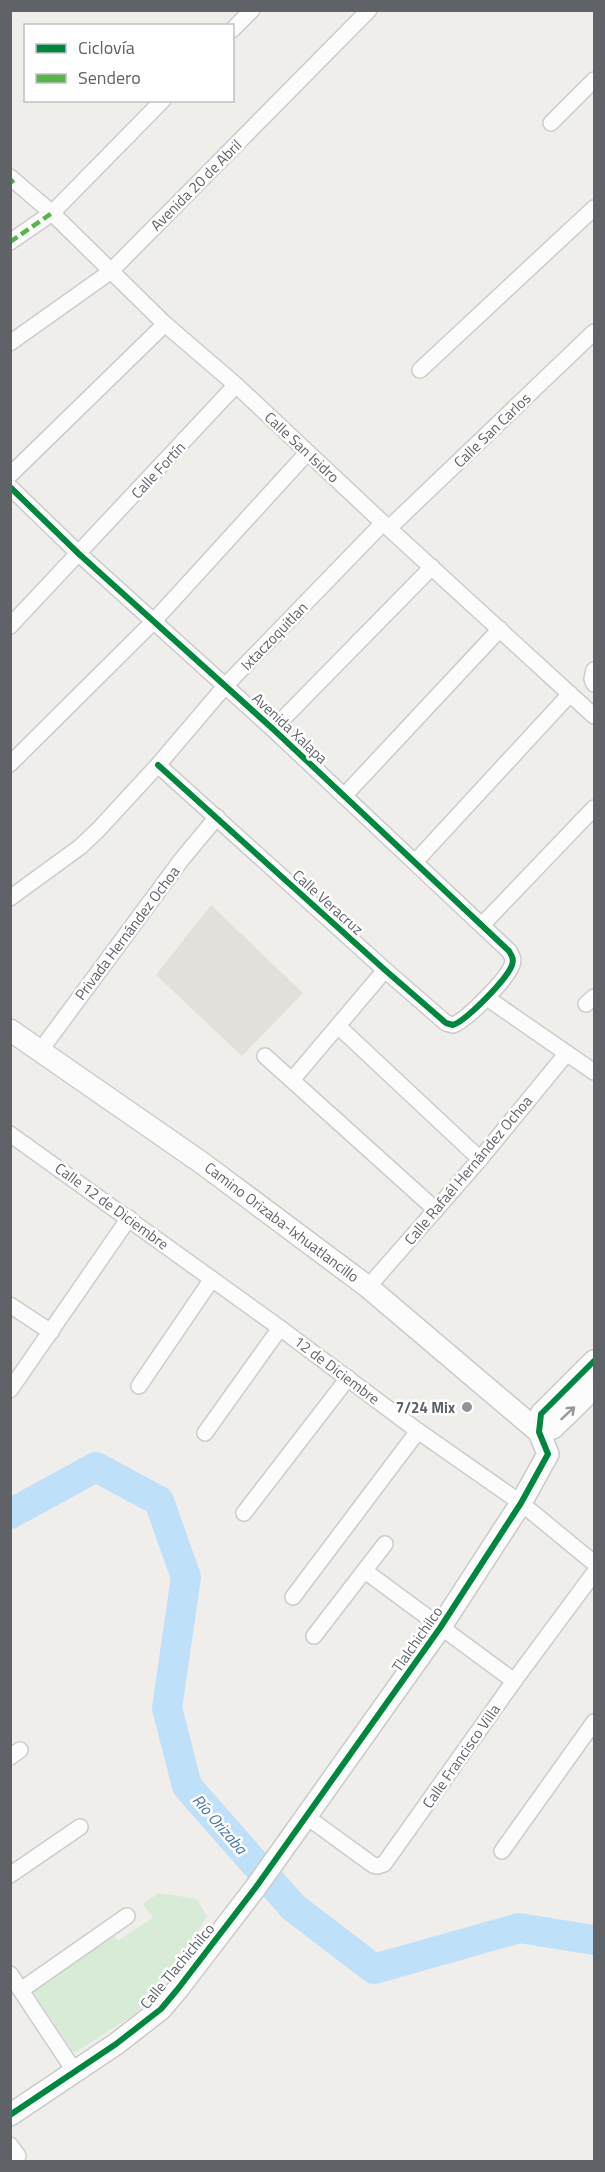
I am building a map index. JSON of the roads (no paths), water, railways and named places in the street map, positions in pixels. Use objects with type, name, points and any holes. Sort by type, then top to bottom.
[{"type":"street","points":[[234,28],[252,10]]},
{"type":"street","name":"Avenida 20 de Abril","points":[[10,343],[110,272],[369,10]]},
{"type":"street","points":[[551,123],[594,80]]},
{"type":"street","points":[[10,242],[52,213],[161,102]]},
{"type":"street","name":"Calle San Isidro","points":[[12,180],[52,213],[165,324],[236,385],[594,716]]},
{"type":"street","points":[[420,370],[594,208]]},
{"type":"street","points":[[10,475],[165,324]]},
{"type":"street","name":"Calle San Carlos","points":[[386,526],[594,332]]},
{"type":"street","name":"Calle Fortín","points":[[10,626],[80,554],[236,385]]},
{"type":"street","points":[[10,764],[153,622],[307,453]]},
{"type":"street","name":"Avenida Xalapa","points":[[10,487],[153,622],[226,685],[509,951],[513,960],[511,967],[487,998]]},
{"type":"street","name":"Ixtaczoquitlan","points":[[10,898],[80,847],[158,765],[226,685],[386,526]]},
{"type":"street","points":[[273,729],[432,567]]},
{"type":"street","points":[[344,796],[500,629]]},
{"type":"street","points":[[594,670],[592,679],[594,684]]},
{"type":"street","points":[[415,862],[570,694]]},
{"type":"street","name":"Calle Veracruz","points":[[158,765],[385,970],[451,1025],[459,1022],[487,998]]},
{"type":"street","points":[[482,925],[594,808]]},
{"type":"street","name":"Privada Hernández Ochoa","points":[[40,1051],[182,859],[217,817]]},
{"type":"street","points":[[292,1080],[385,970]]},
{"type":"street","points":[[487,998],[594,1072]]},
{"type":"street","points":[[339,1027],[480,1159]]},
{"type":"street","name":"Camino Orizaba-Ixhuatlancillo","points":[[10,1030],[202,1163],[368,1287],[539,1432]]},
{"type":"street","name":"Calle Rafaél Hernández Ochoa","points":[[368,1287],[480,1159],[567,1053]]},
{"type":"street","points":[[265,1056],[435,1210]]},
{"type":"street","name":"Calle 12 de Diciembre","points":[[10,1134],[212,1279]]},
{"type":"street","points":[[10,1390],[129,1218]]},
{"type":"street","points":[[139,1386],[212,1279]]},
{"type":"street","name":"12 de Diciembre","points":[[212,1279],[418,1431],[521,1503],[594,1563]]},
{"type":"street","points":[[10,1305],[51,1332]]},
{"type":"street","points":[[205,1433],[280,1328]]},
{"type":"street","points":[[594,1361],[541,1414],[539,1432],[553,1428],[594,1388]]},
{"type":"street","points":[[244,1513],[348,1378]]},
{"type":"street","points":[[293,1597],[418,1431]]},
{"type":"street","name":"Tlalchichilco","points":[[282,1851],[440,1628],[521,1503],[548,1454],[539,1432]]},
{"type":"street","points":[[314,1636],[385,1544]]},
{"type":"street","points":[[365,1571],[514,1681]]},
{"type":"street","name":"Calle Francisco Villa","points":[[306,1817],[373,1865],[384,1864],[594,1573]]},
{"type":"street","points":[[502,1851],[594,1722]]},
{"type":"street","points":[[10,1875],[80,1827]]},
{"type":"street","name":"Calle Tlachichilco","points":[[10,2115],[116,2044],[161,2009],[282,1851]]},
{"type":"street","points":[[21,1990],[127,1916]]},
{"type":"street","points":[[10,1974],[75,2072]]},
{"type":"waterway","name":"Río Orizaba","points":[[10,1514],[96,1467],[159,1501],[186,1577],[167,1708],[187,1786],[293,1907],[374,1969],[519,1928],[594,1940]]},
{"type":"place","name":"7/24 Mix","points":[[467,1407]]}]
